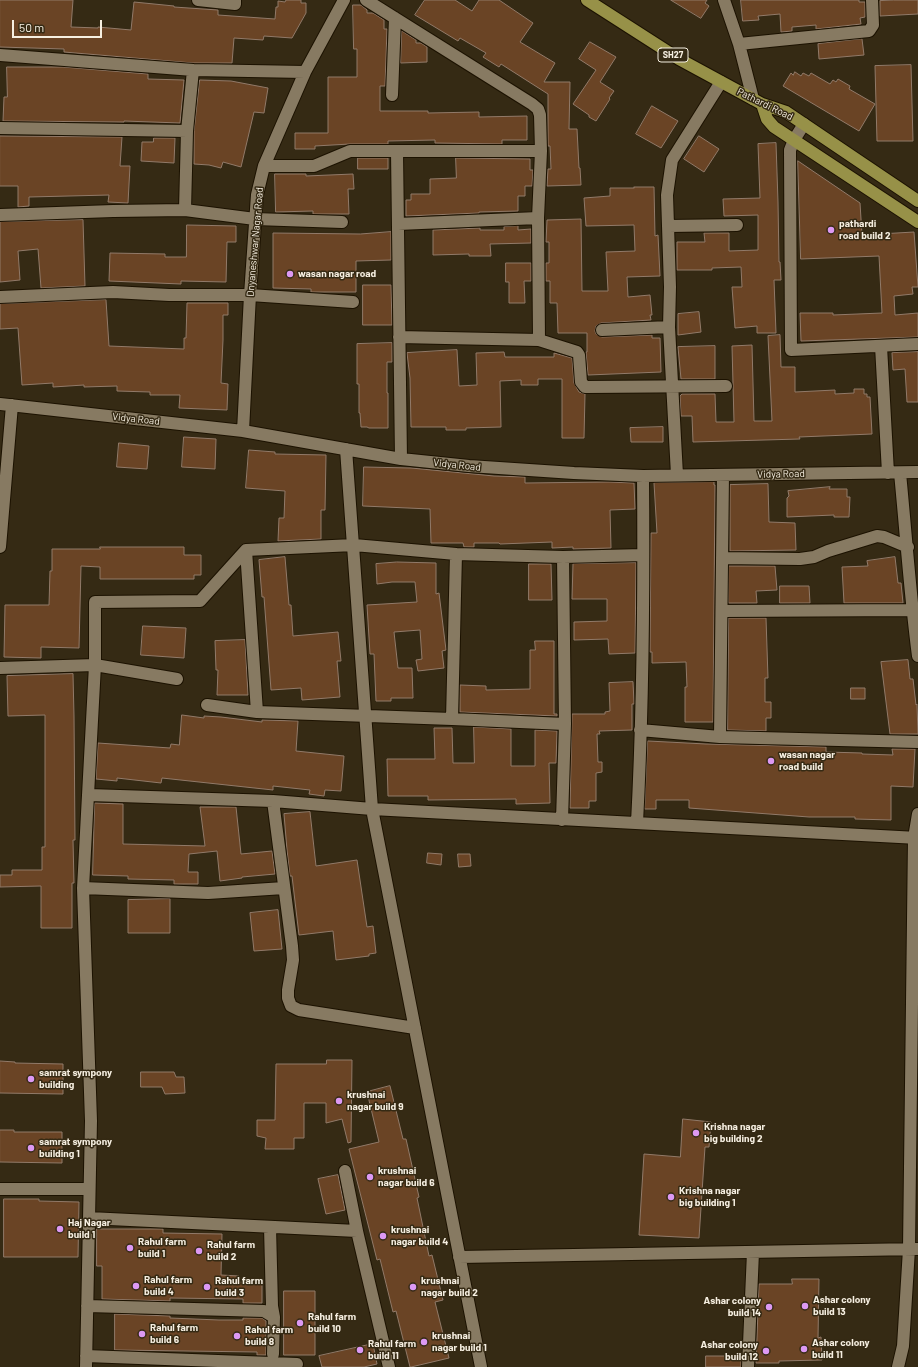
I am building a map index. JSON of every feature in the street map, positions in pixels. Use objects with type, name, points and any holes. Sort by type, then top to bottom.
[{"type":"main road","name":"Pathardi Road","points":[[587,0],[679,59],[757,101],[786,112],[918,201]]},
{"type":"main road","points":[[757,101],[767,119],[774,127],[918,222]]},
{"type":"street","points":[[198,0],[235,4],[236,0]]},
{"type":"street","name":"Dnyaneshwar Nagar Road","points":[[243,431],[257,195],[264,166],[305,72],[344,0]]},
{"type":"street","points":[[366,0],[538,109],[540,115],[541,151],[538,218],[539,340]]},
{"type":"street","points":[[724,0],[757,101]]},
{"type":"street","points":[[739,44],[869,31],[873,25],[872,0]]},
{"type":"street","points":[[392,95],[395,18]]},
{"type":"street","points":[[0,55],[193,70],[305,72]]},
{"type":"street","points":[[185,210],[187,131],[193,70]]},
{"type":"street","points":[[677,475],[669,328],[670,287],[667,195],[672,160],[721,82]]},
{"type":"street","points":[[804,124],[794,140],[790,150],[792,350],[918,344]]},
{"type":"street","points":[[0,128],[187,131]]},
{"type":"street","points":[[264,166],[314,166],[350,151],[541,151]]},
{"type":"street","points":[[397,152],[401,459]]},
{"type":"street","points":[[0,215],[185,210],[255,219],[342,222]]},
{"type":"street","points":[[398,224],[538,218]]},
{"type":"street","points":[[668,226],[737,225]]},
{"type":"street","points":[[0,298],[112,292],[169,295],[250,295],[353,302]]},
{"type":"street","points":[[602,330],[669,328]]},
{"type":"street","points":[[399,337],[539,340],[577,352],[580,355],[580,382],[585,387],[726,386]]},
{"type":"street","points":[[881,346],[894,473],[908,547],[912,610],[918,656]]},
{"type":"street","name":"Vidya Road","points":[[0,404],[243,431],[401,459],[469,466],[643,476],[918,472]]},
{"type":"street","points":[[0,547],[12,405]]},
{"type":"street","points":[[346,449],[372,809],[481,1367]]},
{"type":"street","points":[[720,737],[724,475]]},
{"type":"street","points":[[637,823],[640,730],[643,476]]},
{"type":"street","points":[[722,558],[800,559],[814,557],[828,551],[877,536],[884,537],[908,547]]},
{"type":"street","points":[[297,1364],[86,1362],[90,1121],[83,888],[96,665],[95,602],[200,601],[246,550],[354,545],[456,554],[563,556],[643,555]]},
{"type":"street","points":[[246,550],[257,712]]},
{"type":"street","points":[[452,719],[456,554]]},
{"type":"street","points":[[562,820],[565,724],[563,556]]},
{"type":"street","points":[[722,611],[912,610]]},
{"type":"street","points":[[0,668],[96,665],[177,679]]},
{"type":"street","points":[[207,705],[257,712],[366,715],[565,724]]},
{"type":"street","points":[[640,730],[720,737],[918,742]]},
{"type":"street","points":[[89,794],[273,801],[372,809],[562,820],[916,838]]},
{"type":"street","points":[[273,801],[292,946],[293,960],[288,990],[288,998],[291,1006],[299,1010],[415,1028]]},
{"type":"street","points":[[898,1367],[903,1346],[914,1249],[916,838],[918,814]]},
{"type":"street","points":[[83,888],[208,893],[284,888]]},
{"type":"street","points":[[345,1171],[357,1231],[389,1367]]},
{"type":"street","points":[[0,1189],[89,1189]]},
{"type":"street","points":[[89,1218],[357,1231]]},
{"type":"street","points":[[270,1227],[274,1354]]},
{"type":"street","points":[[459,1257],[914,1249]]},
{"type":"street","points":[[748,1367],[752,1252]]},
{"type":"street","points":[[87,1306],[264,1311],[274,1317]]},
{"type":"building","points":[[0,0],[73,0],[71,27],[98,27],[131,30],[134,2],[218,10],[218,15],[275,19],[278,1],[285,2],[286,0],[301,0],[301,3],[306,3],[306,13],[292,38],[264,36],[263,40],[234,38],[232,63],[193,63],[64,52],[64,49],[0,47]]},
{"type":"building","points":[[425,0],[455,0],[472,11],[479,0],[499,0],[533,23],[520,42],[555,63],[544,82],[570,82],[569,129],[577,129],[581,185],[547,186],[548,169],[551,169],[550,146],[548,146],[548,94],[501,64],[499,67],[483,57],[486,53],[460,38],[458,41],[415,15]]},
{"type":"building","points":[[671,0],[707,0],[705,3],[709,6],[701,18]]},
{"type":"building","points":[[741,0],[859,0],[859,2],[865,2],[865,17],[860,18],[861,24],[816,29],[816,25],[792,27],[792,31],[781,32],[780,14],[758,16],[759,20],[743,21]]},
{"type":"building","points":[[918,0],[918,14],[880,16],[880,1]]},
{"type":"building","points":[[353,5],[361,5],[367,10],[367,13],[373,13],[384,20],[384,29],[387,29],[385,86],[380,86],[380,111],[428,111],[428,113],[479,112],[479,117],[527,116],[527,140],[502,140],[502,144],[435,143],[435,140],[388,141],[388,144],[350,144],[315,146],[315,149],[295,149],[295,133],[328,133],[328,77],[357,77],[357,49],[354,49]]},
{"type":"building","points":[[402,31],[416,40],[416,43],[421,43],[427,47],[427,62],[401,63]]},
{"type":"building","points":[[862,39],[864,55],[819,59],[818,44]]},
{"type":"building","points":[[590,42],[616,57],[600,82],[614,91],[596,121],[573,104],[596,70],[579,59]]},
{"type":"building","points":[[911,65],[913,141],[877,141],[875,66]]},
{"type":"building","points":[[7,67],[63,67],[148,74],[148,79],[184,80],[180,123],[124,121],[3,121],[4,97],[7,97]]},
{"type":"building","points":[[795,72],[801,76],[803,73],[809,76],[811,73],[830,84],[833,80],[836,82],[838,79],[850,86],[849,89],[875,104],[859,131],[783,86],[791,73],[793,75]]},
{"type":"building","points":[[200,80],[231,81],[268,88],[264,113],[254,112],[241,167],[223,162],[221,168],[209,165],[194,164],[194,131]]},
{"type":"building","points":[[652,106],[678,121],[661,148],[636,134]]},
{"type":"building","points":[[0,136],[122,137],[120,166],[130,166],[128,203],[108,202],[109,195],[29,197],[29,206],[18,207],[18,186],[0,186]]},
{"type":"building","points":[[699,136],[719,149],[704,172],[684,159]]},
{"type":"building","points":[[154,138],[175,138],[174,163],[141,161],[142,142],[153,142]]},
{"type":"building","points":[[776,143],[779,262],[781,280],[774,280],[776,333],[757,333],[757,326],[735,328],[732,287],[742,287],[741,267],[712,268],[712,270],[677,270],[677,242],[705,242],[704,233],[729,233],[729,251],[758,250],[758,215],[724,216],[723,199],[760,198],[758,144]]},
{"type":"building","points":[[358,158],[388,158],[388,169],[358,169]]},
{"type":"building","points":[[456,158],[530,159],[530,170],[533,170],[532,186],[525,186],[525,196],[518,196],[518,211],[406,216],[406,200],[411,200],[411,194],[430,194],[430,179],[456,178]]},
{"type":"building","points":[[798,161],[860,203],[862,235],[914,232],[918,287],[912,287],[913,294],[894,296],[895,315],[918,313],[918,337],[801,341],[800,313],[833,313],[833,315],[882,313],[879,256],[801,259]]},
{"type":"building","points":[[275,174],[306,174],[306,176],[353,174],[354,189],[348,189],[349,214],[313,214],[313,211],[276,212]]},
{"type":"building","points":[[654,187],[655,236],[658,235],[660,276],[627,277],[628,297],[650,295],[651,320],[601,323],[596,326],[595,331],[596,334],[602,337],[652,335],[652,338],[660,338],[661,372],[588,375],[586,352],[587,333],[558,333],[557,303],[550,303],[550,281],[546,281],[546,263],[549,263],[549,242],[546,242],[547,220],[581,219],[582,291],[608,291],[606,252],[635,251],[634,225],[586,226],[584,198],[610,196],[610,188]]},
{"type":"building","points":[[83,220],[85,286],[41,288],[38,249],[18,251],[20,280],[0,282],[0,222]]},
{"type":"building","points":[[187,225],[236,226],[236,242],[227,242],[226,282],[181,281],[181,284],[109,281],[110,253],[165,254],[165,257],[186,257]]},
{"type":"building","points":[[518,226],[518,230],[531,229],[531,243],[490,244],[491,256],[469,256],[469,254],[433,255],[433,230],[480,228],[480,230],[504,230],[504,227]]},
{"type":"building","points":[[391,232],[391,260],[356,261],[356,292],[311,292],[311,289],[273,288],[273,233],[360,234]]},
{"type":"building","points":[[506,263],[531,263],[531,281],[524,281],[525,303],[509,303],[509,282],[506,282]]},
{"type":"building","name":"wasan nagar road","points":[[363,285],[391,285],[392,325],[363,325]]},
{"type":"building","points":[[106,300],[109,346],[184,349],[184,338],[186,338],[187,303],[228,303],[228,315],[223,315],[221,383],[228,384],[227,410],[179,408],[180,395],[150,395],[150,392],[117,391],[117,386],[84,387],[84,385],[53,387],[53,383],[22,385],[18,328],[0,329],[0,304]]},
{"type":"building","points":[[699,312],[701,332],[678,335],[678,314]]},
{"type":"building","points":[[780,335],[781,367],[795,367],[795,392],[835,390],[835,394],[854,393],[854,389],[864,389],[864,394],[867,394],[867,397],[870,397],[872,434],[799,437],[800,439],[693,442],[692,416],[681,416],[680,396],[682,394],[715,394],[716,422],[734,422],[732,346],[752,345],[754,421],[772,421],[768,336]]},
{"type":"building","points":[[392,343],[392,362],[387,362],[388,428],[361,427],[359,413],[359,384],[357,384],[357,344]]},
{"type":"building","points":[[715,346],[715,379],[681,379],[678,347]]},
{"type":"building","points":[[457,350],[459,386],[477,385],[476,353],[504,352],[505,357],[554,357],[554,353],[572,358],[574,383],[579,392],[585,394],[584,438],[562,438],[562,379],[538,379],[538,385],[521,385],[521,380],[500,381],[501,427],[446,430],[446,427],[411,427],[410,378],[407,353]]},
{"type":"building","points":[[918,352],[918,402],[907,402],[905,369],[893,370],[892,353]]},
{"type":"building","points":[[663,427],[663,442],[631,442],[630,428]]},
{"type":"building","points":[[184,437],[216,439],[215,469],[182,467]]},
{"type":"building","points":[[119,443],[149,446],[147,469],[117,467]]},
{"type":"building","points":[[249,450],[275,452],[275,454],[326,455],[325,510],[321,510],[321,539],[278,541],[279,518],[284,518],[285,491],[246,488]]},
{"type":"building","points":[[364,467],[411,468],[494,476],[525,477],[525,483],[634,483],[635,509],[610,510],[611,548],[552,548],[552,542],[500,544],[474,543],[474,547],[464,547],[463,543],[431,543],[430,509],[363,506]]},
{"type":"building","points":[[714,482],[713,722],[685,722],[685,687],[687,687],[686,662],[652,663],[652,652],[650,652],[651,533],[657,533],[654,483]]},
{"type":"building","points":[[768,484],[769,522],[795,523],[796,550],[730,551],[730,485]]},
{"type":"building","points":[[830,487],[829,489],[847,489],[847,497],[850,497],[849,517],[834,517],[834,515],[787,517],[788,491]]},
{"type":"building","points":[[100,547],[184,547],[184,555],[201,555],[201,575],[194,575],[194,579],[100,579],[100,567],[81,566],[79,648],[41,647],[41,658],[4,657],[5,605],[49,605],[52,549],[100,549]]},
{"type":"building","points":[[285,557],[293,636],[338,632],[341,661],[337,661],[340,697],[302,700],[301,688],[271,690],[264,597],[262,597],[259,560]]},
{"type":"building","points":[[895,557],[898,583],[901,583],[903,603],[844,603],[842,567],[868,566],[867,561]]},
{"type":"building","points":[[397,562],[436,563],[436,594],[439,593],[446,650],[442,651],[444,668],[418,671],[416,660],[422,659],[420,630],[394,632],[398,668],[412,668],[413,698],[391,698],[391,701],[376,701],[374,654],[370,654],[367,605],[417,602],[415,582],[392,582],[377,584],[376,564]]},
{"type":"building","points":[[636,563],[635,653],[609,654],[608,639],[574,640],[574,622],[607,621],[607,599],[572,599],[573,564]]},
{"type":"building","points":[[529,564],[551,564],[552,600],[529,600]]},
{"type":"building","points":[[729,566],[775,566],[777,590],[756,591],[757,603],[729,603]]},
{"type":"building","points":[[780,586],[809,586],[810,603],[780,603]]},
{"type":"building","points":[[729,618],[766,618],[768,678],[765,678],[765,702],[771,702],[771,718],[766,718],[766,731],[728,730]]},
{"type":"building","points":[[143,626],[186,628],[184,658],[141,655]]},
{"type":"building","points":[[245,640],[248,695],[217,695],[218,670],[216,670],[215,641]]},
{"type":"building","points":[[535,641],[554,641],[554,714],[557,714],[557,716],[460,712],[460,685],[486,686],[486,690],[530,689],[530,650],[535,650]]},
{"type":"building","points":[[908,660],[910,679],[913,679],[916,705],[917,704],[918,734],[890,734],[881,662]]},
{"type":"building","points":[[73,674],[75,840],[73,840],[74,883],[72,883],[72,928],[41,928],[41,886],[0,887],[0,875],[12,875],[12,870],[42,870],[42,847],[45,847],[45,715],[8,716],[7,676]]},
{"type":"building","points":[[633,682],[634,704],[632,704],[632,730],[599,731],[600,734],[597,734],[598,762],[602,762],[602,772],[596,773],[596,801],[589,801],[589,808],[570,808],[572,714],[605,714],[605,712],[610,711],[609,683]]},
{"type":"building","points":[[851,688],[865,688],[865,699],[851,699]]},
{"type":"building","points":[[182,715],[204,718],[204,716],[221,717],[262,722],[262,720],[298,721],[296,751],[344,756],[341,791],[325,790],[324,796],[309,794],[310,790],[273,786],[273,790],[162,778],[161,783],[117,778],[117,781],[96,779],[98,743],[170,748],[171,744],[179,745]]},
{"type":"building","points":[[474,727],[511,729],[511,766],[535,766],[535,730],[557,731],[556,763],[549,763],[550,803],[516,804],[516,799],[428,800],[428,796],[388,796],[387,759],[435,759],[434,728],[452,728],[453,763],[474,763]]},
{"type":"building","points":[[648,741],[826,747],[826,752],[893,755],[892,749],[915,749],[913,787],[891,786],[891,820],[855,819],[855,817],[809,817],[689,808],[689,800],[656,800],[656,809],[645,809]]},
{"type":"building","points":[[95,803],[123,804],[123,844],[205,846],[200,807],[236,807],[241,854],[272,851],[275,874],[220,881],[217,851],[189,854],[188,872],[198,872],[198,884],[174,884],[174,880],[128,879],[128,876],[93,875]]},
{"type":"building","points":[[310,812],[316,866],[357,860],[367,927],[373,926],[376,953],[369,954],[369,956],[336,960],[333,931],[299,935],[292,876],[290,876],[284,814]]},
{"type":"building","points":[[428,853],[442,854],[441,865],[427,863]]},
{"type":"building","points":[[458,854],[470,854],[471,866],[459,867]]},
{"type":"building","points":[[170,899],[170,933],[128,933],[128,900]]},
{"type":"building","points":[[278,910],[282,949],[254,951],[250,913]]},
{"type":"building","points":[[327,1060],[352,1060],[351,1142],[348,1143],[342,1119],[326,1123],[326,1103],[304,1103],[304,1138],[294,1138],[294,1149],[265,1149],[266,1138],[257,1136],[257,1120],[275,1120],[276,1064],[326,1064]]},
{"type":"building","name":"samrat sympony building","points":[[0,1061],[15,1063],[63,1064],[63,1094],[0,1093]]},
{"type":"building","points":[[141,1072],[174,1072],[176,1077],[184,1077],[185,1093],[165,1094],[162,1087],[141,1087]]},
{"type":"building","points":[[390,1086],[403,1139],[406,1139],[419,1197],[417,1198],[429,1256],[432,1255],[443,1300],[435,1302],[449,1358],[411,1367],[396,1311],[393,1312],[380,1259],[377,1260],[349,1149],[379,1142],[367,1092]]},
{"type":"building","name":"Krishna nagar big building 1","points":[[683,1119],[711,1122],[709,1147],[705,1147],[699,1238],[639,1235],[644,1154],[680,1157]]},
{"type":"building","name":"samrat sympony building 1","points":[[0,1130],[14,1130],[14,1132],[62,1132],[62,1163],[0,1162]]},
{"type":"building","points":[[338,1175],[345,1210],[326,1214],[318,1179]]},
{"type":"building","points":[[4,1199],[39,1199],[39,1201],[79,1202],[78,1257],[4,1257]]},
{"type":"building","points":[[97,1229],[163,1229],[163,1233],[222,1234],[221,1275],[239,1276],[239,1282],[262,1283],[262,1303],[243,1303],[243,1299],[170,1298],[170,1301],[102,1299],[102,1266],[97,1266]]},
{"type":"building","points":[[792,1279],[819,1279],[818,1338],[821,1337],[822,1360],[756,1363],[759,1284],[792,1284]]},
{"type":"building","name":"Rahul farm build 10","points":[[284,1291],[315,1291],[315,1355],[284,1355]]},
{"type":"building","points":[[115,1314],[219,1320],[262,1318],[266,1321],[266,1355],[257,1355],[257,1352],[115,1350]]},
{"type":"building","name":"Rahul farm build 11","points":[[373,1344],[377,1364],[364,1367],[322,1367],[319,1356]]},
{"type":"building","points":[[706,1356],[741,1356],[741,1367],[706,1367]]},
{"type":"place","name":"pathardi road build 2","points":[[831,230]]},
{"type":"place","name":"wasan nagar road","points":[[290,274]]},
{"type":"place","name":"wasan nagar road build","points":[[771,761]]},
{"type":"place","name":"samrat sympony building","points":[[31,1079]]},
{"type":"place","name":"krushnai nagar build 9","points":[[339,1101]]},
{"type":"place","name":"Krishna nagar big building 2","points":[[696,1133]]},
{"type":"place","name":"samrat sympony building 1","points":[[31,1148]]},
{"type":"place","name":"krushnai nagar build 6","points":[[370,1177]]},
{"type":"place","name":"Krishna nagar big building 1","points":[[671,1197]]},
{"type":"place","name":"Haj Nagar build 1","points":[[60,1229]]},
{"type":"place","name":"krushnai nagar build 4","points":[[383,1236]]},
{"type":"place","name":"Rahul farm build 1","points":[[130,1248]]},
{"type":"place","name":"Rahul farm build 2","points":[[199,1251]]},
{"type":"place","name":"Rahul farm build 4","points":[[136,1286]]},
{"type":"place","name":"Rahul farm build 3","points":[[207,1287]]},
{"type":"place","name":"krushnai nagar build 2","points":[[413,1287]]},
{"type":"place","name":"Ashar colony build 13","points":[[805,1306]]},
{"type":"place","name":"Ashar colony build 14","points":[[769,1307]]},
{"type":"place","name":"Rahul farm build 10","points":[[300,1323]]},
{"type":"place","name":"Rahul farm build 6","points":[[142,1334]]},
{"type":"place","name":"Rahul farm build 8","points":[[237,1336]]},
{"type":"place","name":"krushnai nagar build 1","points":[[424,1342]]},
{"type":"place","name":"Ashar colony build 11","points":[[804,1349]]},
{"type":"place","name":"Rahul farm build 11","points":[[360,1350]]},
{"type":"place","name":"Ashar colony build 12","points":[[766,1351]]}]
